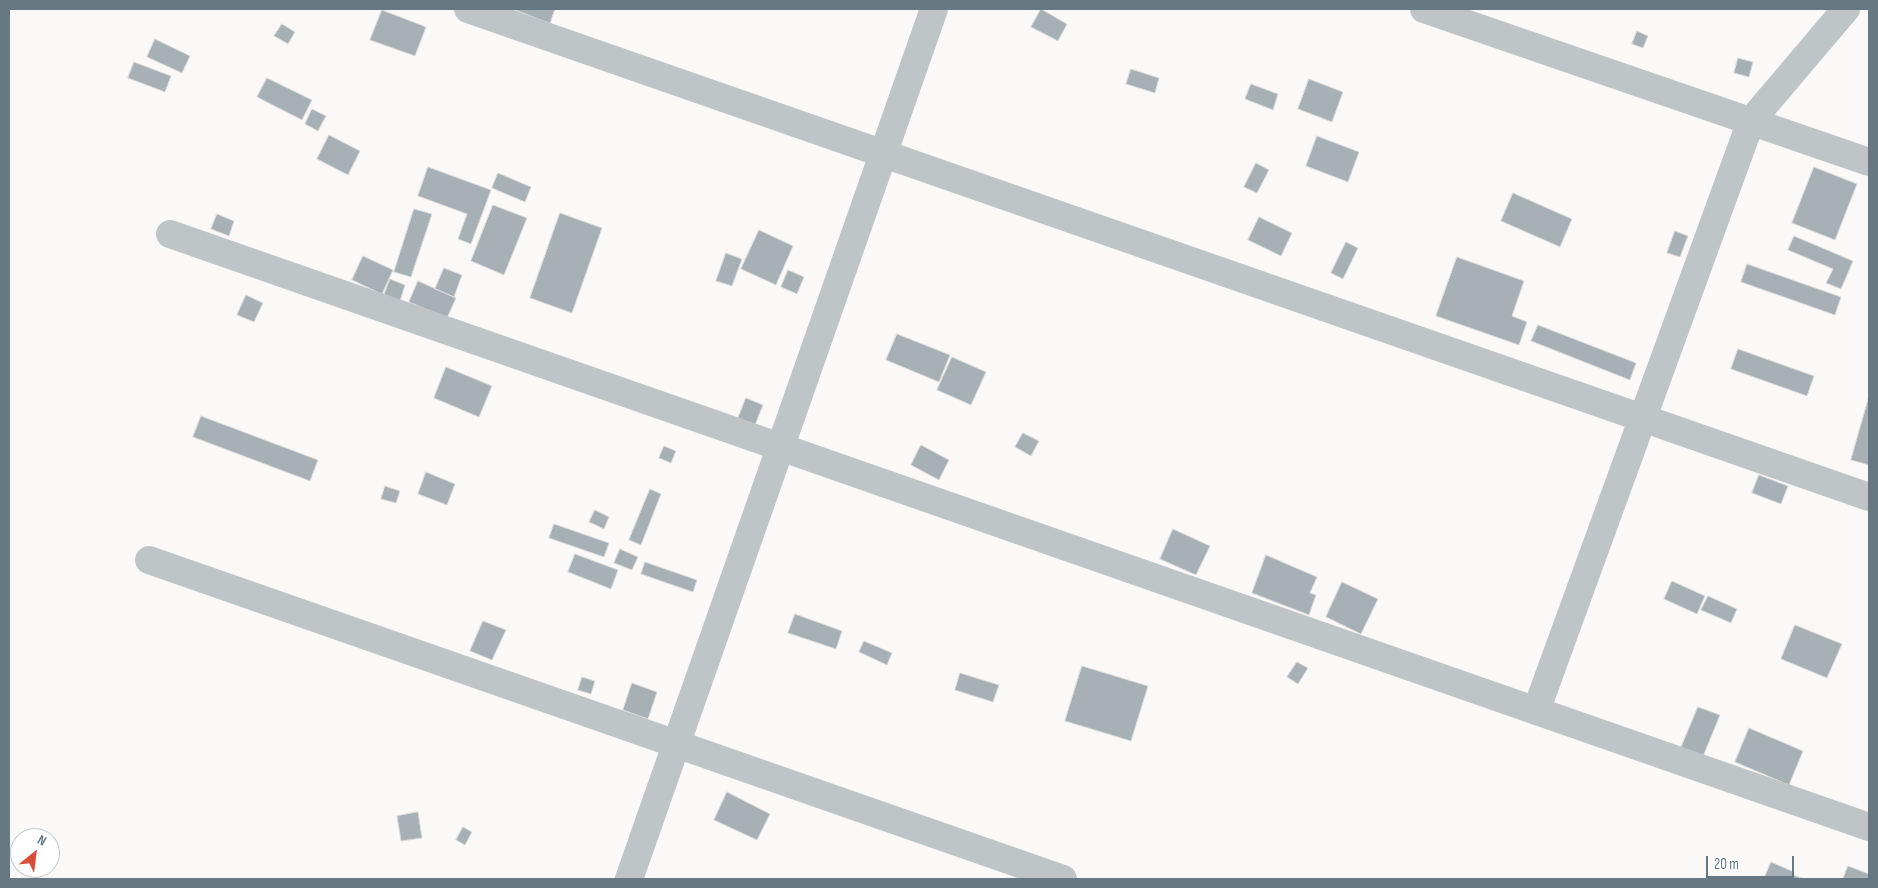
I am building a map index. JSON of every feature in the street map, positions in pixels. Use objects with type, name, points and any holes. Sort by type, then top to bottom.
[{"type":"street","points":[[468,9],[1869,497]]},
{"type":"street","points":[[629,879],[934,9]]},
{"type":"street","points":[[1424,9],[1869,162]]},
{"type":"street","points":[[1536,711],[1750,121],[1846,9]]},
{"type":"street","points":[[170,234],[1869,827]]},
{"type":"street","points":[[149,560],[1064,879]]},
{"type":"building","points":[[513,9],[555,9],[550,23]]},
{"type":"building","points":[[1041,9],[1067,24],[1058,41],[1031,27]]},
{"type":"building","points":[[382,10],[426,27],[415,56],[370,40]]},
{"type":"building","points":[[282,24],[295,32],[288,44],[274,36]]},
{"type":"building","points":[[1637,31],[1648,36],[1643,48],[1632,44]]},
{"type":"building","points":[[155,39],[190,56],[182,73],[147,57]]},
{"type":"building","points":[[1738,58],[1753,62],[1749,77],[1734,73]]},
{"type":"building","points":[[134,62],[171,76],[165,92],[128,78]]},
{"type":"building","points":[[1131,69],[1159,78],[1155,93],[1126,84]]},
{"type":"building","points":[[267,78],[312,100],[302,120],[257,97]]},
{"type":"building","points":[[1309,79],[1343,92],[1332,122],[1298,109]]},
{"type":"building","points":[[1251,84],[1278,94],[1273,110],[1245,99]]},
{"type":"building","points":[[312,109],[326,116],[318,131],[305,124]]},
{"type":"building","points":[[329,135],[360,151],[348,175],[317,159]]},
{"type":"building","points":[[1317,136],[1359,152],[1348,182],[1306,166]]},
{"type":"building","points":[[1256,163],[1269,170],[1257,193],[1244,187]]},
{"type":"building","points":[[428,167],[491,190],[471,244],[458,239],[467,214],[418,196]]},
{"type":"building","points":[[1814,167],[1857,184],[1835,240],[1792,223]]},
{"type":"building","points":[[498,173],[531,187],[525,202],[492,188]]},
{"type":"building","points":[[1513,193],[1572,219],[1560,247],[1501,221]]},
{"type":"building","points":[[493,205],[527,218],[504,275],[471,261]]},
{"type":"building","points":[[414,209],[432,214],[411,277],[394,272]]},
{"type":"building","points":[[560,213],[602,228],[572,313],[530,298]]},
{"type":"building","points":[[217,214],[234,221],[229,236],[211,229]]},
{"type":"building","points":[[1259,217],[1292,233],[1281,256],[1248,240]]},
{"type":"building","points":[[759,230],[793,246],[776,285],[741,269]]},
{"type":"building","points":[[1675,231],[1688,236],[1680,257],[1667,253]]},
{"type":"building","points":[[1794,236],[1853,261],[1841,289],[1826,283],[1833,269],[1788,250]]},
{"type":"building","points":[[1346,242],[1358,248],[1343,279],[1331,273]]},
{"type":"building","points":[[726,253],[742,259],[732,286],[716,281]]},
{"type":"building","points":[[363,256],[393,270],[382,294],[352,280]]},
{"type":"building","points":[[1457,257],[1524,281],[1512,316],[1527,322],[1519,345],[1436,316]]},
{"type":"building","points":[[1747,264],[1841,297],[1835,315],[1741,282]]},
{"type":"building","points":[[444,268],[462,275],[454,297],[435,289]]},
{"type":"building","points":[[788,270],[804,277],[797,294],[781,287]]},
{"type":"building","points":[[390,279],[405,285],[400,301],[384,295]]},
{"type":"building","points":[[418,281],[456,298],[447,318],[409,302]]},
{"type":"building","points":[[246,295],[263,303],[254,322],[237,315]]},
{"type":"building","points":[[1538,325],[1636,363],[1630,380],[1531,341]]},
{"type":"building","points":[[897,334],[950,355],[939,382],[886,360]]},
{"type":"building","points":[[1738,349],[1814,376],[1807,396],[1731,369]]},
{"type":"building","points":[[952,357],[986,372],[971,405],[937,390]]},
{"type":"building","points":[[446,367],[492,386],[479,417],[434,398]]},
{"type":"building","points":[[1869,396],[1869,465],[1851,460]]},
{"type":"building","points":[[746,398],[763,405],[755,425],[738,418]]},
{"type":"building","points":[[201,416],[318,460],[310,481],[193,437]]},
{"type":"building","points":[[1023,433],[1039,441],[1031,456],[1015,447]]},
{"type":"building","points":[[921,445],[949,460],[939,480],[911,465]]},
{"type":"building","points":[[664,446],[676,451],[671,463],[659,458]]},
{"type":"building","points":[[426,472],[455,484],[447,505],[418,494]]},
{"type":"building","points":[[1759,475],[1788,486],[1781,504],[1752,493]]},
{"type":"building","points":[[385,486],[400,491],[396,503],[381,499]]},
{"type":"building","points":[[650,489],[661,494],[641,545],[629,540]]},
{"type":"building","points":[[595,510],[609,517],[604,529],[589,522]]},
{"type":"building","points":[[554,524],[609,543],[604,557],[549,538]]},
{"type":"building","points":[[1173,529],[1210,546],[1196,575],[1160,559]]},
{"type":"building","points":[[620,549],[638,557],[632,570],[614,563]]},
{"type":"building","points":[[575,554],[618,570],[611,589],[568,572]]},
{"type":"building","points":[[1266,555],[1317,577],[1310,593],[1316,595],[1309,615],[1252,593]]},
{"type":"building","points":[[645,562],[697,580],[693,592],[641,574]]},
{"type":"building","points":[[1672,581],[1705,596],[1697,614],[1664,599]]},
{"type":"building","points":[[1342,582],[1378,599],[1361,634],[1326,617]]},
{"type":"building","points":[[1708,596],[1737,609],[1731,623],[1701,610]]},
{"type":"building","points":[[795,614],[842,631],[836,649],[788,633]]},
{"type":"building","points":[[483,621],[506,630],[492,660],[470,651]]},
{"type":"building","points":[[1795,625],[1842,644],[1827,678],[1781,659]]},
{"type":"building","points":[[864,641],[892,653],[887,665],[859,652]]},
{"type":"building","points":[[1297,662],[1308,668],[1298,684],[1287,677]]},
{"type":"building","points":[[1082,666],[1148,686],[1131,741],[1065,721]]},
{"type":"building","points":[[960,673],[999,685],[993,702],[955,690]]},
{"type":"building","points":[[582,677],[595,681],[591,694],[578,690]]},
{"type":"building","points":[[632,683],[657,692],[648,719],[623,710]]},
{"type":"building","points":[[1698,707],[1720,715],[1702,759],[1680,750]]},
{"type":"building","points":[[1749,728],[1803,751],[1789,785],[1735,762]]},
{"type":"building","points":[[727,792],[770,814],[757,840],[714,820]]},
{"type":"building","points":[[418,812],[422,838],[401,841],[397,816]]},
{"type":"building","points":[[463,827],[472,832],[465,845],[456,840]]},
{"type":"building","points":[[1771,862],[1794,872],[1793,875],[1804,879],[1764,879]]},
{"type":"building","points":[[1848,866],[1869,874],[1869,879],[1843,879]]}]
